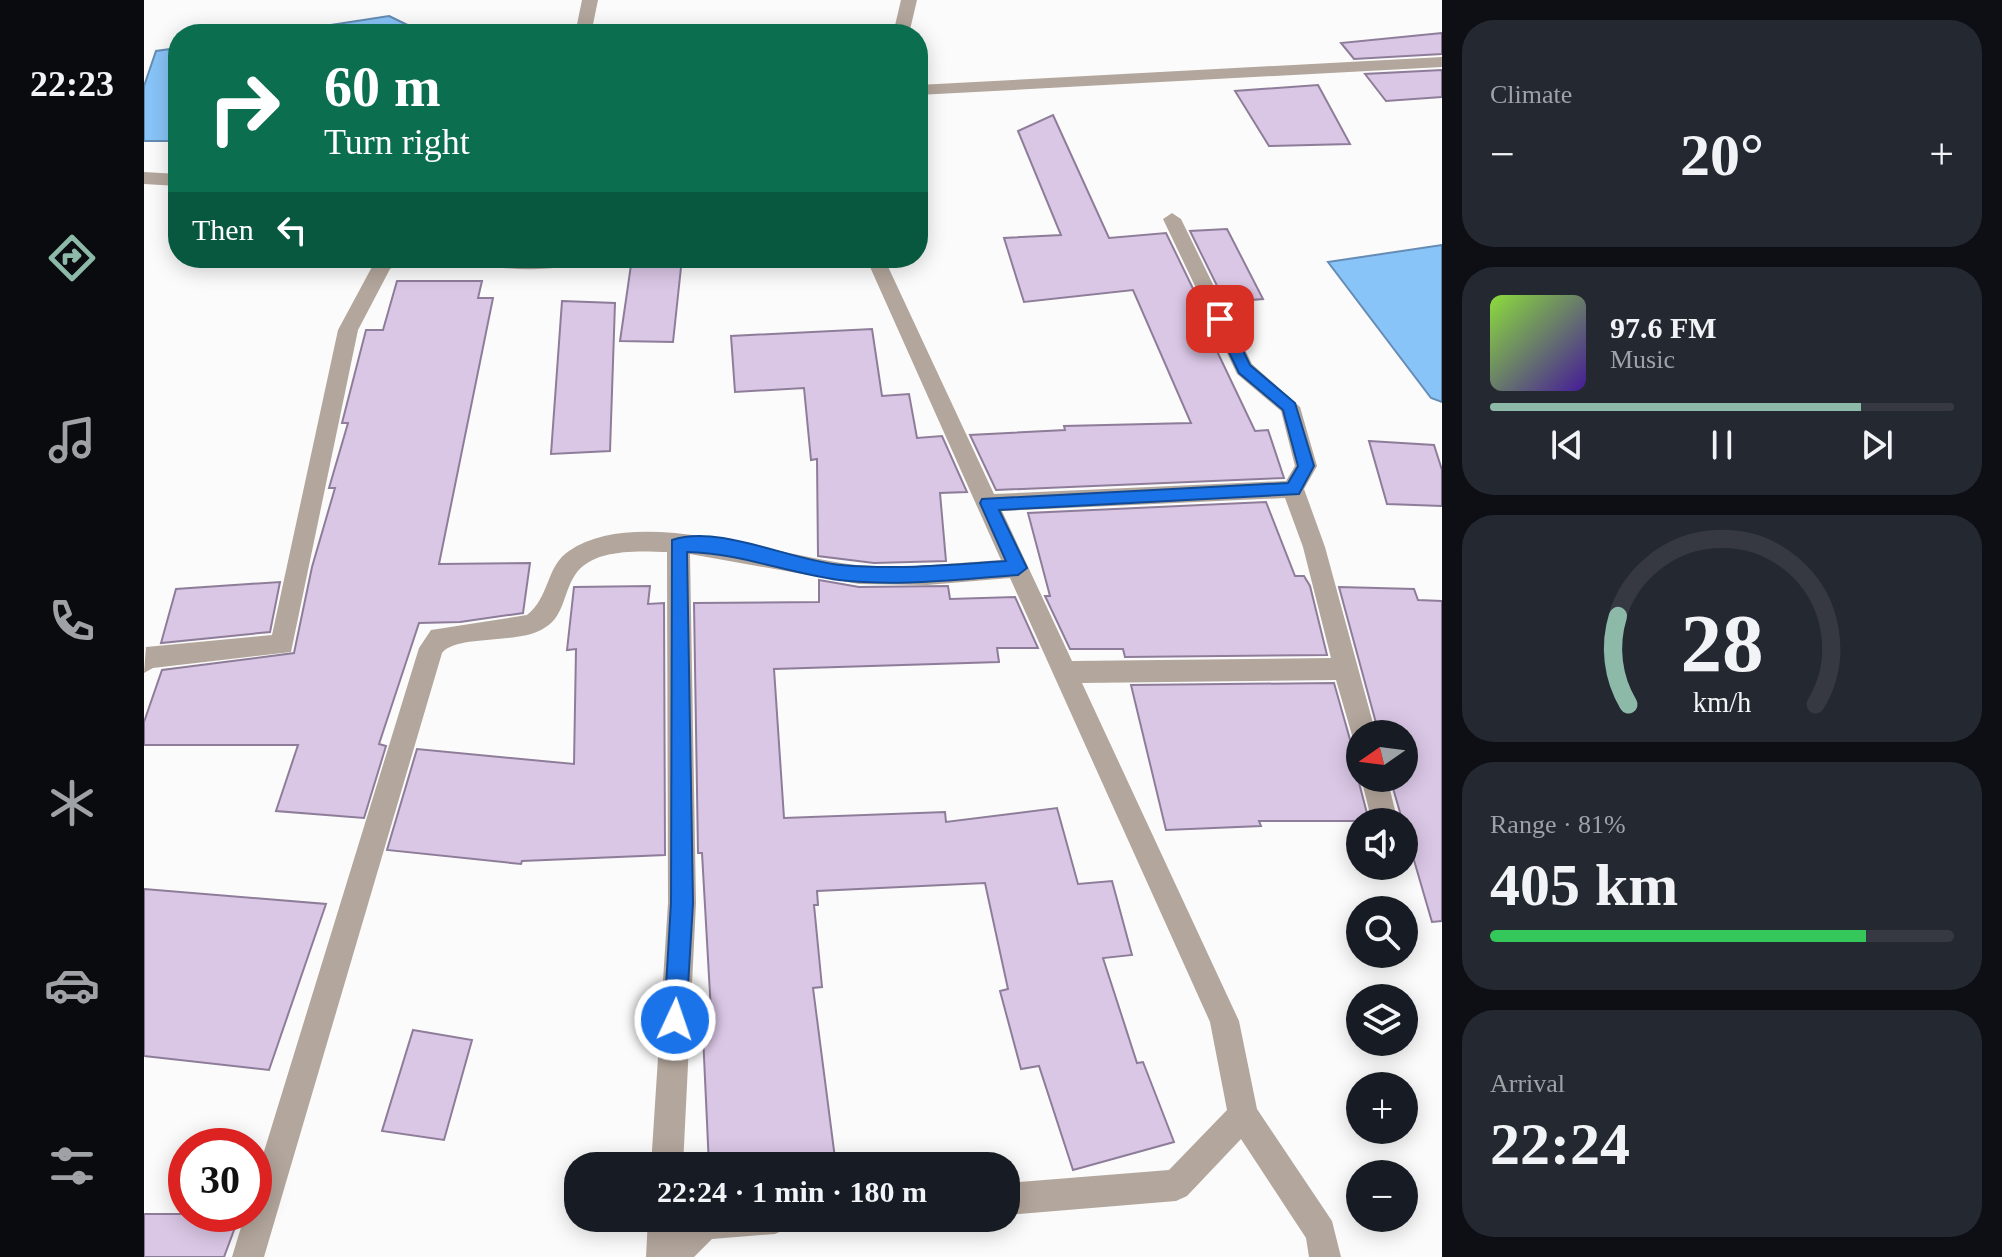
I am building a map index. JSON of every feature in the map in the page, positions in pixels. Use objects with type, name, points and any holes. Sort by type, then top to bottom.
[{"type":"street","points":[[585,24],[590,0]]},
{"type":"street","points":[[903,24],[909,0]]},
{"type":"street","points":[[928,89],[1442,62]]},
{"type":"street","points":[[144,178],[168,179]]},
{"type":"street","points":[[1172,219],[1244,369],[1290,407],[1306,466],[1293,489],[1314,547],[1359,720]]},
{"type":"street","points":[[144,662],[146,658],[282,645],[348,330],[381,268]]},
{"type":"street","points":[[880,268],[1224,1021],[1243,1115],[1321,1232],[1325,1257]]},
{"type":"street","points":[[988,503],[1293,489]]},
{"type":"street","points":[[248,1257],[431,648],[440,637],[524,627],[538,621],[550,606],[568,561],[588,551],[623,544],[719,546],[837,572],[901,576],[1018,568]]},
{"type":"street","points":[[668,1152],[682,903],[678,545]]},
{"type":"street","points":[[1066,672],[1346,669]]},
{"type":"street","points":[[1020,1198],[1176,1185],[1243,1115]]},
{"type":"street","points":[[662,1257],[663,1232]]},
{"type":"street","points":[[670,1257],[697,1232]]},
{"type":"water","points":[[389,16],[405,24],[337,24]]},
{"type":"water","points":[[168,49],[168,141],[144,141],[144,86],[156,51]]},
{"type":"water","points":[[1442,245],[1442,402],[1431,398],[1328,262]]},
{"type":"building","points":[[1442,33],[1442,54],[1354,59],[1341,43]]},
{"type":"building","points":[[1442,70],[1442,97],[1386,101],[1365,74]]},
{"type":"building","points":[[1318,85],[1350,144],[1269,146],[1235,91]]},
{"type":"building","points":[[1053,115],[1109,238],[1166,233],[1201,305],[1195,305],[1255,431],[1268,430],[1284,478],[996,490],[970,435],[1065,430],[1064,426],[1191,423],[1133,290],[1024,302],[1004,238],[1061,235],[1018,131]]},
{"type":"building","points":[[1227,229],[1263,299],[1225,302],[1190,231]]},
{"type":"building","points":[[631,268],[681,268],[673,342],[620,341]]},
{"type":"building","points":[[397,281],[482,281],[478,298],[493,298],[439,564],[530,563],[523,613],[460,622],[419,623],[379,744],[386,746],[364,818],[276,811],[298,745],[144,745],[144,722],[162,670],[294,653],[312,567],[335,488],[329,488],[348,423],[342,423],[366,330],[383,330]]},
{"type":"building","points":[[562,301],[615,303],[610,451],[551,454]]},
{"type":"building","points":[[872,329],[882,396],[909,394],[917,438],[942,436],[967,492],[940,493],[946,561],[874,563],[818,556],[817,459],[811,460],[804,388],[735,392],[731,336]]},
{"type":"building","points":[[1369,441],[1434,445],[1442,470],[1442,506],[1387,504]]},
{"type":"building","points":[[1266,502],[1295,576],[1304,576],[1310,586],[1327,655],[1125,657],[1123,649],[1070,649],[1045,596],[1050,596],[1028,513]]},
{"type":"building","points":[[819,580],[859,587],[948,586],[950,599],[1015,597],[1038,648],[997,648],[999,662],[774,669],[784,818],[945,812],[946,822],[1057,808],[1078,884],[1112,881],[1132,955],[1103,958],[1137,1063],[1143,1062],[1174,1142],[1073,1170],[1039,1066],[1021,1069],[1000,991],[1008,989],[985,883],[817,891],[818,905],[814,905],[822,987],[813,988],[834,1152],[708,1152],[702,1013],[711,1012],[702,853],[698,853],[694,603],[819,602]]},
{"type":"building","points":[[280,582],[270,632],[161,643],[176,589]]},
{"type":"building","points":[[650,586],[648,604],[664,603],[665,855],[522,861],[521,864],[387,850],[417,749],[574,764],[576,649],[567,650],[574,587]]},
{"type":"building","points":[[1339,587],[1414,589],[1418,600],[1442,601],[1442,921],[1432,922],[1418,874],[1418,808],[1399,808],[1394,792],[1418,792],[1418,720],[1375,720]]},
{"type":"building","points":[[1334,683],[1346,725],[1346,792],[1361,792],[1366,808],[1346,808],[1346,821],[1259,821],[1261,826],[1166,830],[1131,685]]},
{"type":"building","points":[[144,889],[326,904],[269,1070],[144,1056]]},
{"type":"building","points":[[413,1030],[472,1040],[444,1140],[382,1131]]},
{"type":"building","points":[[144,1214],[168,1214],[168,1232],[233,1232],[224,1257],[144,1257]]},
{"type":"route","points":[[675,1020],[682,903],[678,545],[719,546],[837,572],[901,576],[1018,568],[988,503],[1293,489],[1306,466],[1290,407],[1253,380],[1244,369],[1220,319]]}]
